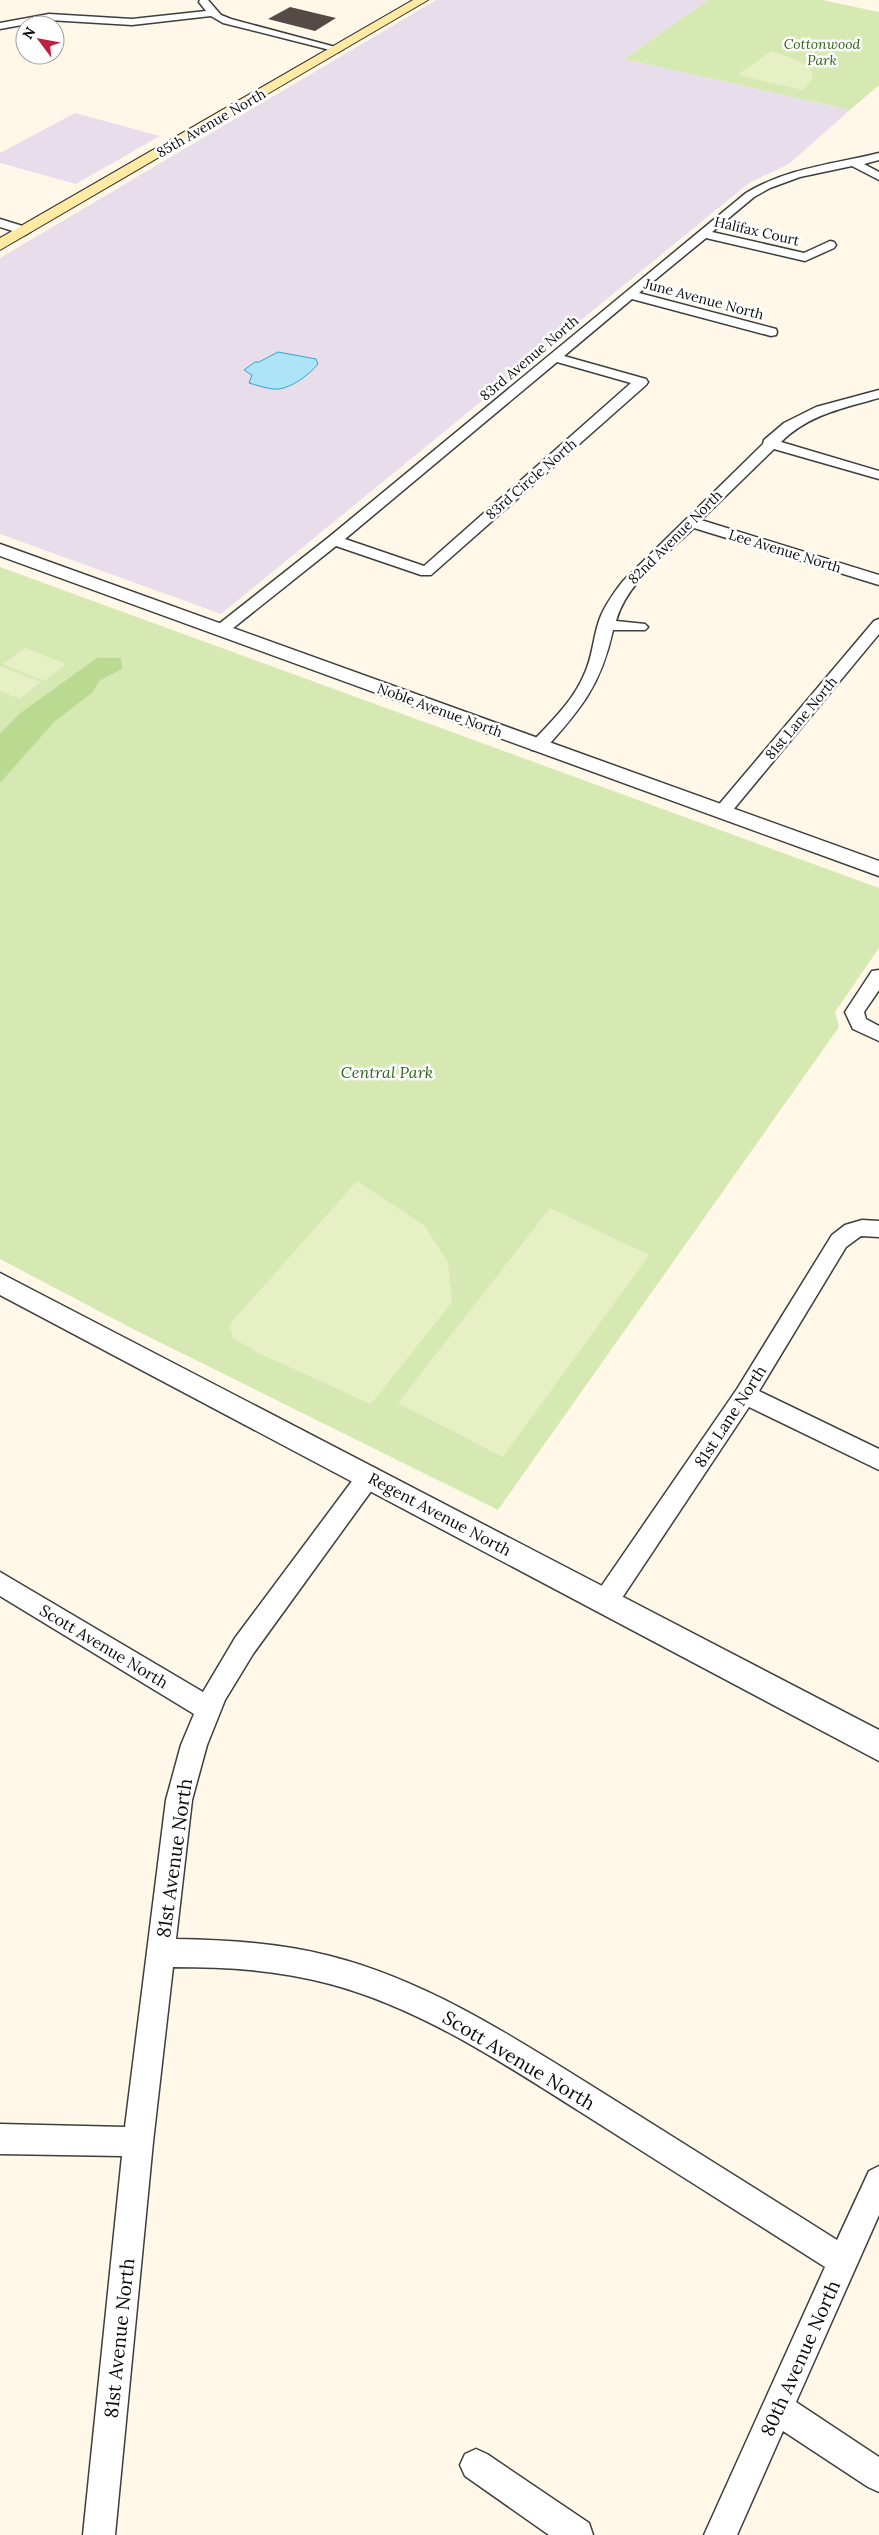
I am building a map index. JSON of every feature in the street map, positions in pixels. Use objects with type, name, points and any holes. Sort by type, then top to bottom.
[{"type":"main road","name":"85th Avenue North","points":[[0,245],[331,48],[403,0]]},
{"type":"main road","name":"85th Avenue North","points":[[3,227],[422,0]]},
{"type":"street","points":[[203,0],[212,13],[226,22],[331,48]]},
{"type":"street","points":[[0,26],[49,17],[78,17],[132,22],[212,13]]},
{"type":"street","name":"83rd Avenue North","points":[[221,630],[334,540],[630,294],[768,183],[810,170],[855,163],[879,156]]},
{"type":"street","points":[[855,163],[879,177]]},
{"type":"street","points":[[3,227],[25,231]]},
{"type":"street","name":"Halifax Court","points":[[704,234],[805,257],[830,245]]},
{"type":"street","name":"June Avenue North","points":[[630,294],[771,332]]},
{"type":"street","name":"83rd Circle North","points":[[334,540],[426,572],[641,382],[555,357]]},
{"type":"street","name":"82nd Avenue North","points":[[538,746],[580,697],[592,676],[605,625],[617,596],[789,426],[804,418],[879,394]]},
{"type":"street","points":[[770,443],[879,475]]},
{"type":"street","name":"Lee Avenue North","points":[[691,522],[879,580]]},
{"type":"street","name":"Noble Avenue North","points":[[0,550],[879,869]]},
{"type":"street","name":"81st Lane North","points":[[722,812],[879,624]]},
{"type":"street","points":[[605,625],[640,627]]},
{"type":"street","points":[[879,976],[854,1012],[855,1019],[862,1026],[879,1034]]},
{"type":"street","name":"81st Lane North","points":[[605,1602],[744,1395],[839,1241],[853,1229],[869,1226],[879,1229]]},
{"type":"street","name":"Regent Avenue North","points":[[0,1283],[879,1746]]},
{"type":"street","points":[[744,1395],[879,1460]]},
{"type":"street","name":"81st Avenue North","points":[[99,2535],[138,2142],[179,1800],[194,1745],[209,1709],[244,1646],[310,1553],[369,1476]]},
{"type":"street","name":"Scott Avenue North","points":[[0,1583],[209,1709]]},
{"type":"street","name":"Scott Avenue North","points":[[161,1953],[214,1954],[284,1959],[352,1976],[418,2001],[482,2034],[843,2262]]},
{"type":"street","points":[[0,2139],[138,2142]]},
{"type":"street","name":"80th Avenue North","points":[[720,2535],[879,2181]]},
{"type":"street","points":[[777,2408],[879,2476]]},
{"type":"street","points":[[476,2465],[577,2535]]},
{"type":"shaded area","points":[[436,0],[708,0],[624,59],[850,110],[789,164],[749,183],[221,614],[0,534],[0,258]]},
{"type":"shaded area","points":[[75,113],[160,136],[76,184],[0,163],[0,153]]},
{"type":"green space","name":"Cottonwood Park","points":[[708,0],[822,0],[879,12],[879,85],[850,110],[624,59]]},
{"type":"green space","points":[[772,51],[800,62],[813,73],[811,81],[803,90],[741,76],[740,73]]},
{"type":"green space","name":"Central Park","points":[[0,567],[879,888],[879,948],[835,1012],[839,1027],[498,1510],[131,1328],[0,1259]]},
{"type":"green space","points":[[25,648],[66,664],[44,681],[3,664]]},
{"type":"green space","points":[[97,658],[121,658],[122,669],[99,681],[93,692],[54,722],[0,783],[0,734],[19,714]]},
{"type":"green space","points":[[0,666],[41,682],[20,699],[0,691]]},
{"type":"green space","points":[[357,1181],[424,1225],[448,1262],[452,1302],[371,1404],[261,1354],[233,1338],[229,1325]]},
{"type":"green space","points":[[550,1208],[649,1255],[503,1457],[398,1403]]},
{"type":"water","points":[[278,352],[316,359],[318,364],[304,377],[291,385],[279,389],[249,383],[252,375],[244,370],[255,362],[259,362]]},
{"type":"building","points":[[290,7],[336,18],[315,31],[268,19]]}]
